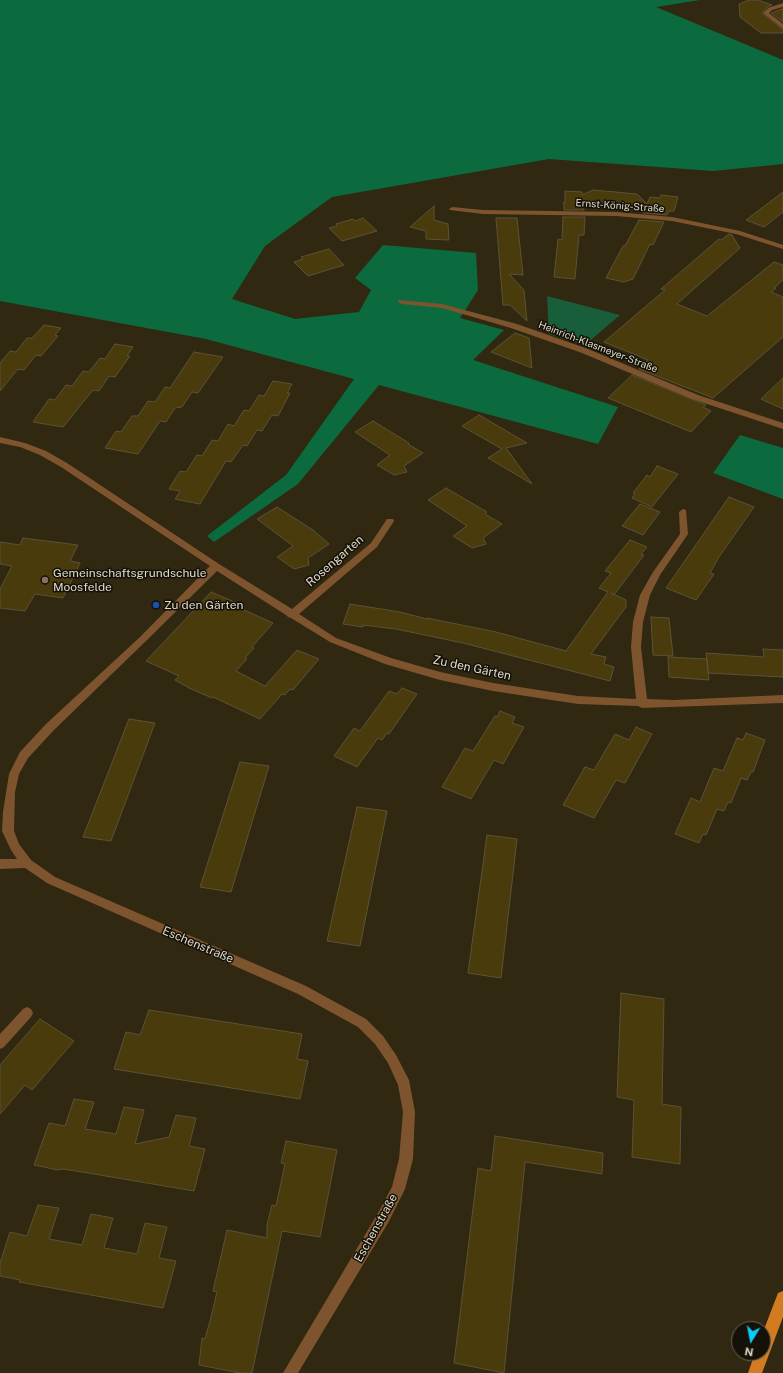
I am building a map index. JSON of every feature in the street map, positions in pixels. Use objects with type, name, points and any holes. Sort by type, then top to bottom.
[{"type":"main road","points":[[771,1330],[783,1298]]},
{"type":"main road","points":[[755,1373],[760,1361]]},
{"type":"street","points":[[783,5],[770,9],[766,13],[783,27]]},
{"type":"street","name":"Ernst-König-Straße","points":[[452,209],[483,212],[608,214],[658,218],[699,223],[727,229],[783,247]]},
{"type":"street","name":"Heinrich-Klasmeyer-Straße","points":[[402,302],[442,306],[514,326],[585,351],[695,396],[783,426]]},
{"type":"street","name":"Zu den Gärten","points":[[0,440],[22,445],[43,453],[64,465],[216,566],[333,640],[388,661],[440,676],[536,694],[578,700],[642,704],[715,703],[783,698]]},
{"type":"street","points":[[642,704],[636,647],[638,622],[645,595],[656,574],[684,534],[683,512]]},
{"type":"street","name":"Rosengarten","points":[[292,615],[374,545],[390,521]]},
{"type":"street","name":"Eschenstraße","points":[[216,566],[50,727],[24,755],[14,774],[10,792],[8,831],[15,847],[27,863],[51,880],[302,990],[362,1023],[379,1040],[392,1059],[404,1084],[409,1112],[406,1159],[398,1189],[383,1218],[290,1373]]},
{"type":"street","points":[[0,864],[27,863]]},
{"type":"street","points":[[0,1043],[27,1013]]},
{"type":"green space","points":[[0,0],[700,0],[656,7],[783,60],[783,164],[713,171],[549,159],[332,197],[265,246],[232,299],[295,319],[359,312],[371,290],[355,278],[383,245],[476,253],[478,290],[460,318],[504,330],[473,360],[618,407],[598,444],[379,385],[298,484],[214,542],[207,536],[286,475],[354,379],[206,339],[0,301]]},
{"type":"green space","points":[[547,296],[620,315],[585,345],[549,334]]},
{"type":"green space","points":[[740,435],[783,448],[783,499],[713,473]]},
{"type":"building","points":[[749,0],[758,0],[772,5],[767,7],[762,13],[783,30],[783,33],[761,33],[740,17],[739,4]]},
{"type":"building","points":[[783,9],[783,22],[771,13]]},
{"type":"building","points":[[593,190],[637,194],[647,204],[650,197],[660,198],[661,195],[678,197],[674,211],[669,211],[667,215],[643,213],[644,210],[583,204],[584,210],[564,210],[563,203],[565,202],[565,191],[582,192],[582,195]]},
{"type":"building","points":[[783,192],[783,212],[764,227],[746,220]]},
{"type":"building","points":[[434,206],[434,220],[448,224],[449,240],[426,239],[426,231],[410,227]]},
{"type":"building","points":[[563,217],[585,217],[584,235],[579,235],[575,279],[554,277],[558,239],[562,240]]},
{"type":"building","points":[[363,218],[377,231],[342,241],[329,228],[337,226],[336,224],[353,219],[355,221]]},
{"type":"building","points":[[496,218],[517,218],[523,275],[509,274],[524,290],[527,321],[510,305],[503,305]]},
{"type":"building","points":[[639,220],[664,222],[653,245],[650,244],[633,279],[624,282],[606,278],[623,246],[625,246]]},
{"type":"building","points":[[729,234],[732,235],[740,248],[677,304],[707,316],[774,262],[783,265],[783,280],[771,292],[783,297],[783,337],[713,398],[639,369],[648,360],[604,342],[665,290],[661,289],[719,239],[721,240]]},
{"type":"building","points":[[329,249],[344,265],[308,276],[294,262],[303,259],[301,257]]},
{"type":"building","points":[[44,325],[61,328],[55,335],[58,336],[41,356],[36,355],[24,370],[18,369],[0,391],[0,363],[10,351],[16,352],[27,338],[32,338]]},
{"type":"building","points":[[515,333],[529,338],[532,368],[491,352]]},
{"type":"building","points":[[115,344],[133,347],[127,356],[130,356],[115,377],[109,376],[99,391],[93,390],[63,427],[33,422],[49,399],[55,400],[66,385],[72,386],[83,371],[89,372],[100,358],[105,359]]},
{"type":"building","points":[[194,352],[223,357],[198,393],[192,392],[182,407],[175,408],[166,422],[160,421],[138,454],[105,448],[116,431],[121,432],[132,416],[138,416],[148,401],[155,402],[165,387],[170,388]]},
{"type":"building","points":[[632,375],[706,405],[703,407],[711,411],[691,432],[608,398]]},
{"type":"building","points":[[783,378],[783,409],[761,399]]},
{"type":"building","points":[[273,381],[292,384],[287,393],[290,393],[278,416],[272,415],[262,431],[257,430],[247,446],[243,445],[231,462],[226,461],[200,504],[175,499],[180,491],[169,489],[180,471],[186,472],[197,455],[202,456],[212,440],[218,441],[228,424],[234,426],[244,410],[249,411],[259,395],[264,396]]},
{"type":"building","points":[[479,415],[527,443],[506,448],[532,484],[488,458],[502,449],[462,426]]},
{"type":"building","points":[[373,421],[423,453],[404,466],[407,472],[394,475],[377,465],[390,455],[355,432]]},
{"type":"building","points":[[657,466],[678,474],[652,507],[632,498],[635,494],[633,493],[647,475],[650,477]]},
{"type":"building","points":[[446,488],[487,512],[485,514],[502,524],[483,538],[486,544],[472,548],[453,536],[467,526],[428,500]]},
{"type":"building","points":[[729,497],[754,507],[719,557],[710,573],[714,574],[696,600],[666,588]]},
{"type":"building","points":[[640,504],[660,512],[643,535],[622,526]]},
{"type":"building","points":[[277,507],[313,530],[329,544],[308,558],[309,565],[294,569],[277,557],[293,546],[257,519]]},
{"type":"building","name":"Gemeinschaftsgrundschule Moosfelde","points":[[23,538],[78,545],[70,561],[80,563],[63,598],[35,594],[25,611],[0,608],[0,589],[12,566],[0,564],[0,542],[20,545]]},
{"type":"building","points":[[630,540],[647,547],[641,554],[644,555],[614,595],[626,600],[626,607],[591,654],[606,657],[604,664],[614,667],[610,681],[463,643],[396,629],[343,624],[350,604],[400,612],[427,619],[496,632],[566,651],[608,592],[599,588],[611,573],[605,571]]},
{"type":"building","points":[[211,592],[244,606],[242,609],[273,623],[252,647],[254,648],[245,658],[247,659],[236,671],[265,686],[297,650],[319,659],[293,690],[290,689],[285,695],[282,694],[260,719],[213,697],[212,698],[189,688],[175,680],[179,676],[146,661]]},
{"type":"building","points":[[651,617],[669,618],[673,656],[653,655]]},
{"type":"building","points":[[763,649],[783,650],[783,677],[708,673],[706,653],[764,657]]},
{"type":"building","points":[[668,657],[707,659],[709,680],[669,677]]},
{"type":"building","points":[[402,688],[417,694],[389,734],[387,733],[382,740],[378,738],[357,767],[334,756],[354,728],[360,731],[389,691],[397,694]]},
{"type":"building","points":[[500,711],[515,717],[512,723],[524,727],[503,764],[494,760],[471,799],[442,787],[465,748],[473,751],[495,716],[497,717]]},
{"type":"building","points":[[129,719],[155,723],[111,841],[83,837]]},
{"type":"building","points":[[636,727],[652,734],[625,783],[616,780],[594,818],[563,805],[585,767],[594,770],[615,734],[629,740]]},
{"type":"building","points":[[746,733],[765,740],[753,772],[751,772],[747,780],[741,778],[731,803],[728,802],[724,811],[717,809],[706,835],[703,834],[699,843],[675,834],[691,798],[700,802],[714,768],[723,771],[737,738],[743,740]]},
{"type":"building","points":[[240,762],[269,766],[231,892],[200,887]]},
{"type":"building","points":[[357,807],[387,811],[360,946],[327,941]]},
{"type":"building","points":[[487,835],[517,839],[501,978],[468,973]]},
{"type":"building","points":[[621,993],[664,999],[662,1104],[681,1107],[680,1164],[632,1157],[634,1100],[617,1097]]},
{"type":"building","points":[[149,1010],[302,1034],[297,1059],[308,1061],[300,1099],[114,1069],[126,1032],[140,1035]]},
{"type":"building","points":[[40,1019],[74,1041],[32,1090],[25,1085],[0,1114],[0,1065]]},
{"type":"building","points":[[74,1099],[94,1102],[85,1129],[116,1134],[124,1107],[144,1110],[135,1144],[169,1137],[176,1115],[196,1118],[189,1146],[205,1149],[194,1191],[34,1165],[49,1123],[65,1126]]},
{"type":"building","points":[[495,1136],[603,1153],[602,1174],[525,1162],[504,1373],[454,1363],[478,1168],[491,1171]]},
{"type":"building","points":[[286,1141],[337,1150],[320,1237],[282,1231],[252,1373],[240,1373],[199,1365],[202,1338],[205,1339],[217,1292],[213,1291],[227,1230],[267,1238],[267,1225],[272,1205],[276,1206],[285,1164],[281,1163]]},
{"type":"building","points":[[38,1205],[59,1208],[49,1239],[82,1245],[91,1214],[113,1218],[104,1248],[137,1254],[145,1223],[167,1227],[159,1258],[176,1261],[163,1308],[19,1282],[20,1280],[0,1276],[0,1263],[10,1232],[27,1236]]},
{"type":"place","name":"Gemeinschaftsgrundschule Moosfelde","points":[[45,580]]},
{"type":"place","name":"Zu den Gärten","points":[[156,605]]}]
